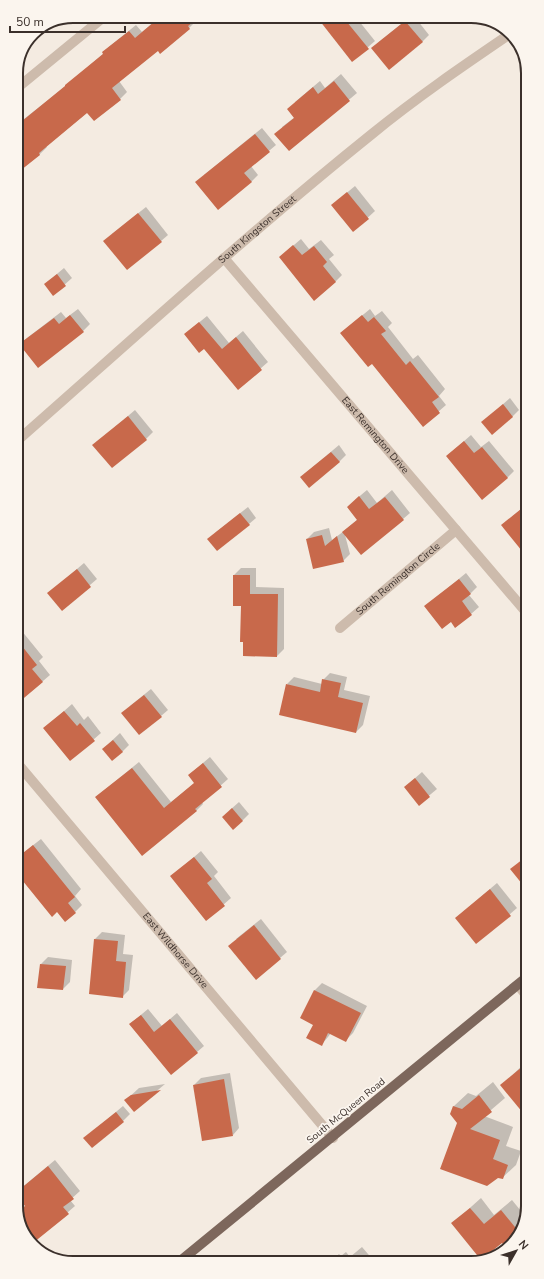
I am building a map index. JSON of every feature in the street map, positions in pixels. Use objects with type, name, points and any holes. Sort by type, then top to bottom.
[{"type":"main road","name":"South McQueen Road","points":[[186,1256],[521,982]]},
{"type":"street","points":[[23,83],[96,23]]},
{"type":"street","name":"South Kingston Street","points":[[23,436],[224,258],[373,133],[453,73],[505,37]]},
{"type":"street","name":"East Remington Drive","points":[[224,258],[521,606]]},
{"type":"street","name":"South Remington Circle","points":[[340,628],[456,530]]},
{"type":"street","name":"East Wildhorse Drive","points":[[23,770],[332,1138]]},
{"type":"street","points":[[518,985],[521,988]]},
{"type":"building","points":[[153,23],[192,23],[188,26],[190,29],[160,54],[158,51],[112,88],[121,100],[94,121],[87,113],[39,153],[40,155],[23,168],[23,120],[103,54],[102,52],[129,31],[135,38]]},
{"type":"building","points":[[321,23],[348,23],[369,49],[352,62]]},
{"type":"building","points":[[402,23],[407,23],[423,42],[389,70],[371,48]]},
{"type":"building","points":[[334,81],[350,101],[289,151],[274,134],[294,118],[287,109],[313,87],[318,94]]},
{"type":"building","points":[[255,134],[270,152],[244,173],[252,182],[218,210],[195,182]]},
{"type":"building","points":[[347,192],[369,219],[353,232],[331,205]]},
{"type":"building","points":[[138,213],[162,242],[127,270],[103,241]]},
{"type":"building","points":[[293,245],[302,255],[314,246],[327,262],[323,266],[336,282],[314,301],[279,257]]},
{"type":"building","points":[[57,274],[66,286],[53,296],[44,284]]},
{"type":"building","points":[[70,315],[84,332],[38,368],[23,349],[23,341],[54,318],[59,324]]},
{"type":"building","points":[[362,315],[368,322],[374,317],[386,331],[381,334],[406,365],[410,361],[439,397],[432,402],[440,413],[423,427],[372,364],[368,367],[340,333]]},
{"type":"building","points":[[199,322],[222,349],[236,337],[262,370],[238,390],[204,349],[199,353],[184,334]]},
{"type":"building","points":[[503,404],[513,417],[492,435],[481,422]]},
{"type":"building","points":[[128,416],[147,440],[112,468],[92,445]]},
{"type":"building","points":[[464,441],[474,453],[482,447],[508,478],[482,500],[446,456]]},
{"type":"building","points":[[331,452],[340,462],[309,488],[300,477]]},
{"type":"building","points":[[359,496],[369,509],[385,497],[404,520],[361,555],[342,532],[357,520],[347,507]]},
{"type":"building","points":[[521,509],[521,550],[501,525]]},
{"type":"building","points":[[240,513],[250,525],[217,551],[207,539]]},
{"type":"building","points":[[322,535],[325,546],[337,536],[344,562],[313,569],[306,539]]},
{"type":"building","points":[[77,569],[91,587],[62,611],[47,593]]},
{"type":"building","points":[[233,575],[250,575],[250,594],[278,594],[277,657],[243,656],[243,642],[240,642],[241,606],[233,606]]},
{"type":"building","points":[[459,579],[471,594],[462,601],[472,615],[455,628],[451,622],[442,629],[424,606]]},
{"type":"building","points":[[23,647],[37,665],[32,669],[43,682],[23,699]]},
{"type":"building","points":[[322,679],[341,683],[338,697],[363,703],[356,733],[279,715],[286,684],[320,692]]},
{"type":"building","points":[[144,695],[162,717],[139,735],[121,713]]},
{"type":"building","points":[[64,711],[77,726],[80,723],[95,741],[70,761],[43,728]]},
{"type":"building","points":[[113,740],[123,752],[112,761],[102,749]]},
{"type":"building","points":[[203,763],[222,787],[195,809],[197,811],[142,856],[95,797],[132,768],[164,808],[194,783],[188,775]]},
{"type":"building","points":[[415,778],[430,797],[419,806],[404,787]]},
{"type":"building","points":[[232,808],[243,821],[233,830],[222,817]]},
{"type":"building","points":[[33,845],[75,897],[68,903],[76,913],[65,922],[57,912],[52,917],[23,881],[23,853]]},
{"type":"building","points":[[194,857],[212,879],[207,883],[225,906],[206,921],[170,876]]},
{"type":"building","points":[[521,861],[521,883],[510,869]]},
{"type":"building","points":[[490,889],[511,916],[476,944],[455,918]]},
{"type":"building","points":[[254,925],[281,959],[256,980],[228,946]]},
{"type":"building","points":[[94,939],[118,941],[116,961],[126,962],[123,998],[89,994]]},
{"type":"building","points":[[40,964],[66,966],[63,990],[37,988]]},
{"type":"building","points":[[314,990],[361,1013],[346,1042],[328,1033],[322,1046],[306,1038],[313,1025],[300,1018]]},
{"type":"building","points":[[141,1015],[154,1032],[170,1019],[198,1053],[171,1075],[129,1024]]},
{"type":"building","points":[[521,1068],[521,1110],[500,1085]]},
{"type":"building","points":[[224,1079],[233,1136],[202,1141],[193,1085]]},
{"type":"building","points":[[161,1090],[134,1112],[124,1100],[131,1095]]},
{"type":"building","points":[[479,1095],[492,1112],[470,1129],[500,1140],[493,1159],[508,1165],[503,1179],[498,1178],[487,1186],[440,1169],[457,1123],[450,1114],[453,1106],[462,1109]]},
{"type":"building","points":[[116,1112],[124,1122],[92,1148],[83,1138]]},
{"type":"building","points":[[48,1166],[74,1199],[63,1207],[69,1214],[37,1240],[31,1234],[24,1216],[23,1208],[25,1206],[23,1204],[23,1187]]},
{"type":"building","points":[[470,1208],[484,1224],[501,1210],[516,1228],[514,1231],[496,1231],[496,1248],[492,1252],[477,1255],[451,1223]]}]
